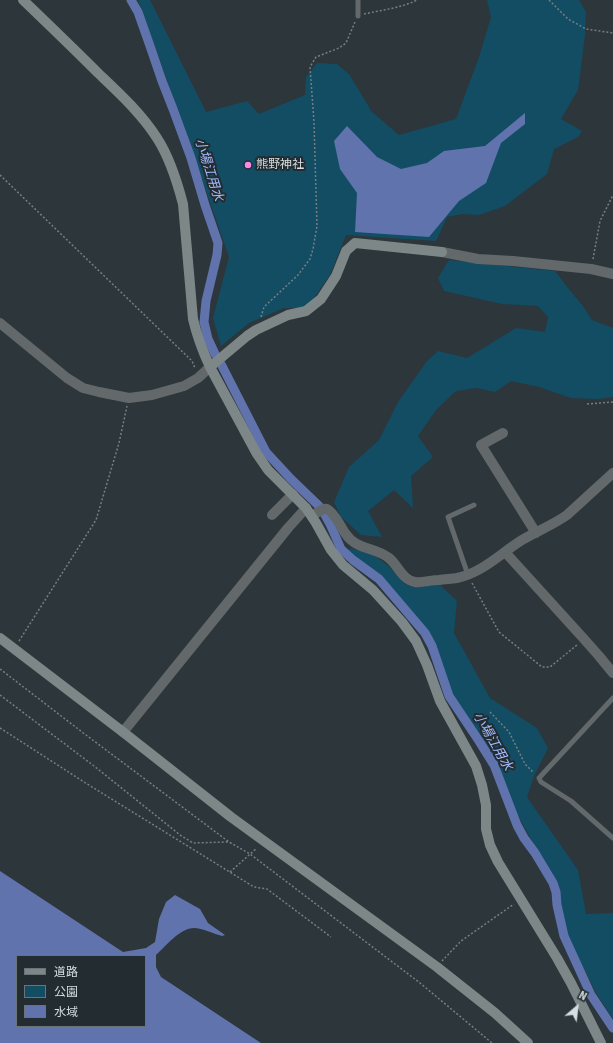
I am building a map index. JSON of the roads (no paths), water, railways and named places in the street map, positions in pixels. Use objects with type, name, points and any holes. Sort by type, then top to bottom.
[{"type":"street","points":[[23,0],[136,110],[158,139],[167,156],[178,185],[183,204],[193,319],[203,353],[257,454],[268,470],[309,512],[331,550],[343,565],[373,590],[402,622],[416,641],[427,665],[440,701],[476,766],[486,805],[486,829],[490,845],[498,862],[557,958],[601,1043]]},
{"type":"street","points":[[0,323],[67,378],[83,388],[129,398],[152,395],[184,386],[198,378],[256,330],[288,315],[306,311],[321,299],[336,276],[346,251],[355,243],[442,252],[478,259],[591,269],[613,274]]},
{"type":"street","points":[[503,433],[481,445],[536,533]]},
{"type":"street","points":[[123,732],[291,526],[309,512],[324,508],[328,509],[352,541],[357,545],[381,553],[389,558],[410,581],[423,582],[457,578],[477,571],[522,540],[559,520],[613,473]]},
{"type":"street","points":[[275,511],[293,494]]},
{"type":"street","points":[[505,552],[612,671]]},
{"type":"street","points":[[0,638],[231,817],[437,967],[495,1013],[528,1043]]},
{"type":"lane","points":[[358,0],[358,16]]},
{"type":"lane","points":[[468,575],[448,518],[474,505]]},
{"type":"lane","points":[[613,698],[539,778],[541,782],[571,801],[613,838]]},
{"type":"water","points":[[525,113],[525,124],[501,143],[486,183],[459,201],[429,237],[355,232],[357,193],[340,169],[334,141],[347,126],[377,157],[401,169],[427,163],[444,151],[485,146]]},
{"type":"water","points":[[0,871],[123,952],[146,948],[155,942],[159,919],[166,902],[175,895],[200,909],[208,923],[225,935],[222,936],[197,928],[184,931],[178,934],[156,955],[156,967],[161,977],[261,1043],[0,1043]]},
{"type":"waterway","name":"小場江用水","points":[[131,0],[138,12],[191,158],[218,243],[217,255],[206,301],[204,322],[208,339],[215,354]]},
{"type":"waterway","name":"小場江用水","points":[[221,364],[266,452],[319,506]]},
{"type":"waterway","name":"小場江用水","points":[[324,513],[341,549],[379,579],[425,633],[432,646],[449,696],[494,765],[517,825],[553,883],[564,936],[591,995],[613,1028]]},
{"type":"place","name":"熊野神社","points":[[248,165]]}]
